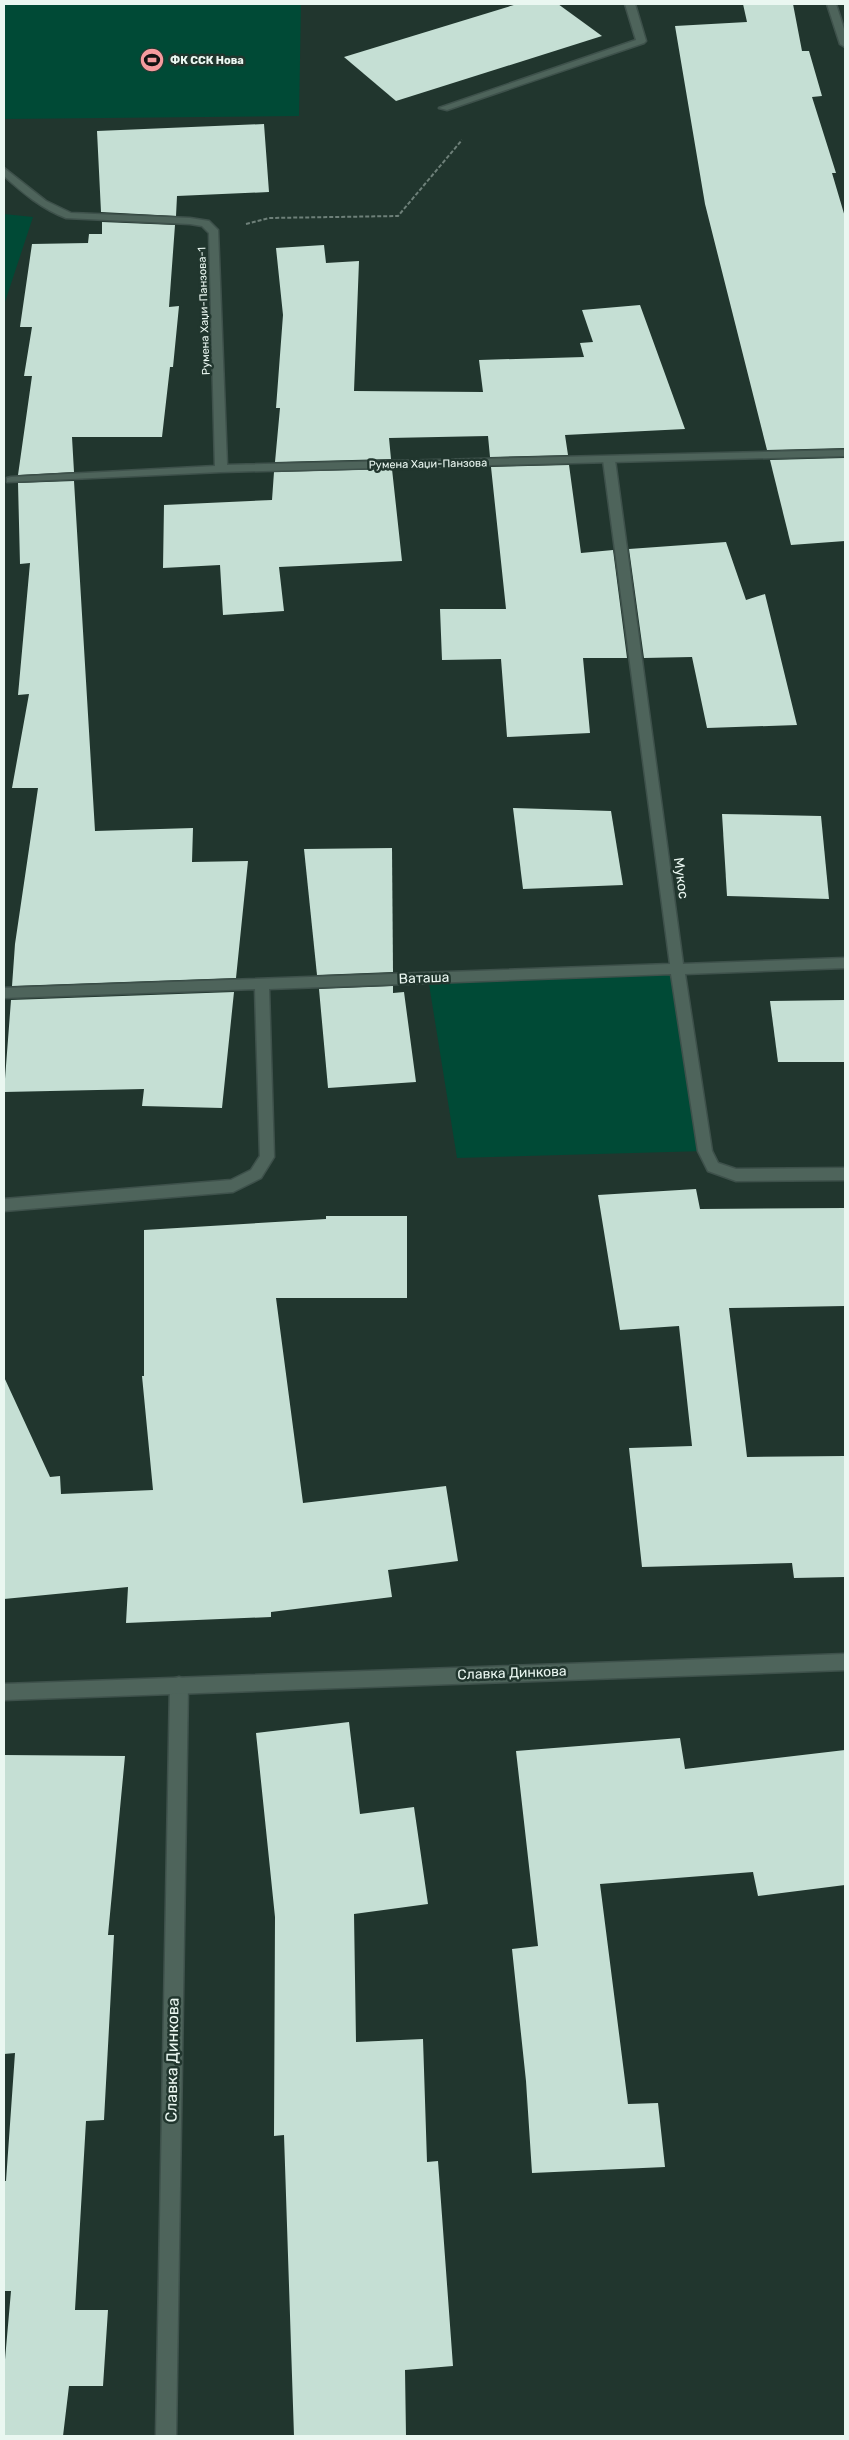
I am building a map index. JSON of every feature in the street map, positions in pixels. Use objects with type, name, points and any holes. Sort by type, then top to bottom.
[{"type":"street","points":[[444,108],[641,41],[630,4]]},
{"type":"street","points":[[831,4],[845,44]]},
{"type":"street","name":"Румена Хаџи-Панзова-1","points":[[4,171],[42,203],[57,212],[70,216],[190,221],[205,223],[214,232],[221,468]]},
{"type":"street","name":"Румена Хаџи-Панзова","points":[[7,482],[221,468],[845,453]]},
{"type":"street","name":"Мукос","points":[[609,460],[677,968],[705,1151],[713,1167],[736,1175],[845,1174]]},
{"type":"street","name":"Ваташа","points":[[4,993],[845,963]]},
{"type":"street","points":[[4,1205],[233,1186],[256,1174],[268,1157],[262,984]]},
{"type":"street","name":"Славка Динкова","points":[[4,1692],[845,1662]]},
{"type":"street","name":"Славка Динкова","points":[[166,2436],[179,1685]]},
{"type":"path","points":[[214,232],[269,218],[398,216],[462,140]]},
{"type":"green space","name":"ФК ССК Нова","points":[[4,4],[301,4],[299,116],[4,119]]},
{"type":"green space","points":[[4,214],[33,217],[4,305]]},
{"type":"green space","points":[[677,968],[705,1151],[457,1158],[428,978]]},
{"type":"building","points":[[517,4],[558,4],[602,36],[396,101],[344,57]]},
{"type":"building","points":[[743,4],[793,4],[802,51],[809,51],[822,96],[812,97],[836,173],[832,173],[845,217],[845,448],[767,450],[705,204],[675,26],[747,22]]},
{"type":"building","points":[[264,124],[269,192],[177,196],[176,216],[101,212],[97,131]]},
{"type":"building","points":[[102,222],[175,225],[169,307],[179,306],[173,367],[170,367],[162,437],[72,437],[74,472],[18,475],[32,376],[24,376],[32,327],[20,327],[32,244],[88,243],[89,234],[102,234]]},
{"type":"building","points":[[324,245],[326,263],[359,261],[354,391],[483,392],[479,360],[584,357],[580,343],[593,342],[582,310],[640,305],[685,429],[565,435],[568,455],[490,457],[488,436],[389,438],[391,459],[275,462],[280,408],[276,408],[283,315],[276,248]]},
{"type":"building","points":[[845,458],[845,541],[791,545],[770,460]]},
{"type":"building","points":[[569,465],[581,553],[613,550],[627,658],[583,658],[590,733],[507,737],[501,659],[442,660],[440,609],[506,609],[491,467]]},
{"type":"building","points":[[392,469],[402,561],[279,567],[284,611],[223,615],[220,565],[163,568],[164,505],[272,500],[274,472]]},
{"type":"building","points":[[74,481],[95,831],[193,828],[192,862],[248,861],[236,978],[12,986],[15,944],[38,788],[12,788],[29,694],[18,695],[30,563],[20,564],[18,483]]},
{"type":"building","points":[[726,542],[746,600],[765,594],[797,725],[707,728],[692,657],[644,658],[629,549]]},
{"type":"building","points":[[513,808],[611,811],[623,885],[523,889]]},
{"type":"building","points":[[722,814],[821,816],[829,899],[727,896]]},
{"type":"building","points":[[392,848],[393,972],[317,975],[304,849]]},
{"type":"building","points":[[393,986],[393,993],[404,992],[416,1082],[328,1088],[319,989]]},
{"type":"building","points":[[234,992],[222,1108],[142,1106],[144,1089],[4,1092],[11,1000]]},
{"type":"building","points":[[845,1000],[845,1062],[778,1062],[770,1001]]},
{"type":"building","points":[[696,1189],[700,1209],[845,1208],[845,1306],[729,1308],[747,1457],[845,1456],[845,1577],[794,1578],[792,1563],[642,1567],[629,1448],[692,1446],[679,1326],[620,1330],[598,1195]]},
{"type":"building","points":[[326,1216],[407,1216],[407,1298],[276,1298],[303,1503],[446,1486],[458,1561],[388,1570],[392,1597],[271,1612],[271,1617],[126,1623],[128,1587],[4,1599],[4,1377],[50,1477],[60,1476],[61,1494],[153,1490],[142,1376],[144,1376],[144,1230],[326,1219]]},
{"type":"building","points":[[349,1722],[360,1814],[414,1807],[428,1904],[354,1914],[356,2042],[423,2039],[427,2162],[438,2161],[453,2366],[405,2370],[406,2436],[294,2436],[284,2135],[274,2136],[275,1917],[256,1733]]},
{"type":"building","points":[[680,1738],[685,1769],[845,1750],[845,1885],[758,1896],[753,1872],[600,1884],[628,2104],[658,2103],[665,2167],[532,2173],[526,2081],[512,1949],[538,1946],[516,1751]]},
{"type":"building","points":[[4,1755],[125,1756],[108,1935],[114,1935],[104,2120],[86,2121],[75,2310],[108,2310],[103,2386],[69,2386],[63,2436],[4,2436],[4,2371],[11,2291],[4,2291],[4,2181],[6,2181],[15,2053],[4,2054]]},
{"type":"place","name":"ФК ССК Нова","points":[[152,60]]}]
